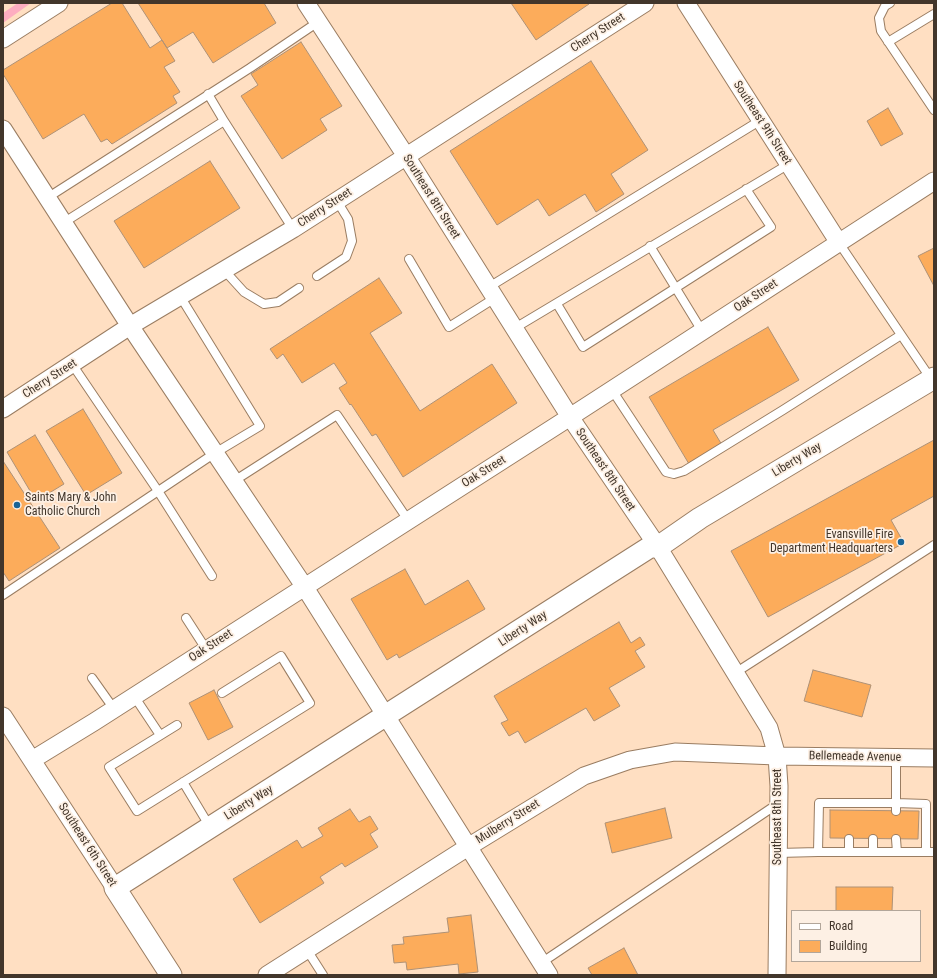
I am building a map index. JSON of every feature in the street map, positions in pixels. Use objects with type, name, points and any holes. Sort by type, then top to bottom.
[{"type":"street","points":[[3,39],[59,3]]},
{"type":"street","name":"Southeast 8th Street","points":[[306,3],[406,156],[570,417],[658,547],[769,728],[777,756],[779,802],[777,975]]},
{"type":"street","name":"Cherry Street","points":[[3,409],[130,326],[337,201],[645,3]]},
{"type":"street","name":"Southeast 9th Street","points":[[686,3],[839,242]]},
{"type":"street","points":[[3,129],[130,326],[304,586],[545,969]]},
{"type":"street","name":"Oak Street","points":[[32,760],[570,417],[934,181]]},
{"type":"street","name":"Liberty Way","points":[[115,888],[650,547],[658,547],[700,518],[933,378]]},
{"type":"street","name":"Southeast 6th Street","points":[[3,716],[171,975]]},
{"type":"street","name":"Mulberry Street","points":[[267,975],[468,847],[584,776],[630,760],[675,752],[777,756]]},
{"type":"street","name":"Bellemeade Avenue","points":[[777,756],[934,758]]},
{"type":"lane","points":[[890,3],[885,6],[880,18],[881,31],[934,110]]},
{"type":"lane","points":[[888,42],[934,14]]},
{"type":"lane","points":[[47,198],[250,68],[318,22]]},
{"type":"lane","points":[[208,94],[292,229]]},
{"type":"lane","points":[[410,259],[448,327],[492,293],[760,120]]},
{"type":"lane","points":[[63,223],[224,121]]},
{"type":"lane","points":[[515,328],[789,164]]},
{"type":"lane","points":[[556,304],[583,347],[772,228],[746,189]]},
{"type":"lane","points":[[317,276],[346,257],[352,241],[348,219],[337,201]]},
{"type":"lane","points":[[839,242],[901,335],[933,378]]},
{"type":"lane","points":[[650,246],[702,331]]},
{"type":"lane","points":[[224,270],[244,292],[264,304],[278,302],[299,288]]},
{"type":"lane","points":[[3,595],[215,453],[260,426],[180,296]]},
{"type":"lane","points":[[612,390],[666,472],[674,474],[684,471],[901,335]]},
{"type":"lane","points":[[72,364],[158,491],[212,576]]},
{"type":"lane","points":[[234,481],[337,415],[408,520]]},
{"type":"lane","points":[[735,673],[934,545]]},
{"type":"lane","points":[[186,618],[206,649]]},
{"type":"lane","points":[[177,725],[109,767],[136,811],[310,703],[281,656],[222,693]]},
{"type":"lane","points":[[92,678],[114,709]]},
{"type":"lane","points":[[134,696],[160,735]]},
{"type":"lane","points":[[896,758],[896,807]]},
{"type":"lane","points":[[183,782],[210,828]]},
{"type":"lane","points":[[545,969],[779,802]]},
{"type":"lane","points":[[778,853],[930,852],[926,804],[896,807],[850,807],[819,803],[818,852]]},
{"type":"lane","points":[[849,839],[849,852]]},
{"type":"lane","points":[[873,839],[873,852]]},
{"type":"lane","points":[[896,839],[897,852]]},
{"type":"lane","points":[[307,950],[323,975]]},
{"type":"shaded area","points":[[18,3],[31,3],[3,23],[3,13]]},
{"type":"building","points":[[112,3],[122,3],[150,48],[162,40],[175,61],[164,67],[180,92],[173,96],[177,103],[112,144],[107,139],[101,142],[84,114],[43,139],[3,74],[3,70]]},
{"type":"building","points":[[138,3],[264,3],[276,23],[213,63],[193,32],[167,48]]},
{"type":"building","points":[[511,3],[588,3],[589,4],[536,40]]},
{"type":"building","points":[[301,42],[342,106],[320,119],[327,130],[282,159],[241,96],[258,85],[251,74]]},
{"type":"building","points":[[591,61],[648,150],[611,174],[624,194],[596,212],[585,194],[549,216],[538,199],[497,225],[450,151]]},
{"type":"building","points":[[888,108],[903,134],[881,146],[867,121]]},
{"type":"building","points":[[210,161],[240,208],[144,268],[114,221]]},
{"type":"building","points":[[934,248],[934,286],[918,256]]},
{"type":"building","points":[[379,278],[402,313],[370,333],[420,411],[492,364],[517,403],[403,477],[376,434],[372,436],[339,388],[347,383],[334,363],[302,383],[283,354],[277,359],[270,349]]},
{"type":"building","points":[[768,327],[799,380],[713,430],[722,445],[689,464],[649,397]]},
{"type":"building","points":[[83,409],[122,473],[86,495],[46,431]]},
{"type":"building","points":[[35,435],[64,484],[36,501],[7,452]]},
{"type":"building","points":[[934,440],[934,496],[891,520],[904,543],[768,617],[731,551]]},
{"type":"building","name":"Saints Mary & John Catholic Church","points":[[3,461],[60,548],[9,581],[3,572]]},
{"type":"building","points":[[405,569],[425,605],[468,580],[485,609],[399,658],[397,654],[387,660],[351,599]]},
{"type":"building","points":[[619,622],[631,643],[640,637],[645,645],[635,651],[645,667],[609,688],[620,706],[594,721],[586,708],[525,743],[518,731],[509,736],[501,723],[508,720],[494,696]]},
{"type":"building","points":[[813,670],[871,685],[862,717],[804,701]]},
{"type":"building","points":[[214,690],[233,727],[208,740],[189,703]]},
{"type":"building","points":[[665,808],[672,838],[612,853],[605,823]]},
{"type":"building","points":[[350,809],[359,822],[370,816],[378,829],[370,834],[378,847],[345,867],[342,863],[320,877],[324,883],[260,923],[233,879],[297,840],[302,848],[323,836],[318,828]]},
{"type":"building","points":[[830,810],[919,811],[918,839],[830,838]]},
{"type":"building","points":[[836,887],[893,887],[892,910],[836,910]]},
{"type":"building","points":[[471,915],[478,972],[459,974],[458,964],[407,970],[406,962],[394,963],[392,945],[404,944],[403,937],[449,932],[447,918]]},
{"type":"building","points":[[624,948],[638,975],[592,975],[588,968]]},
{"type":"place","name":"Saints Mary & John Catholic Church","points":[[17,505]]},
{"type":"place","name":"Evansville Fire Department Headquarters","points":[[901,542]]}]
